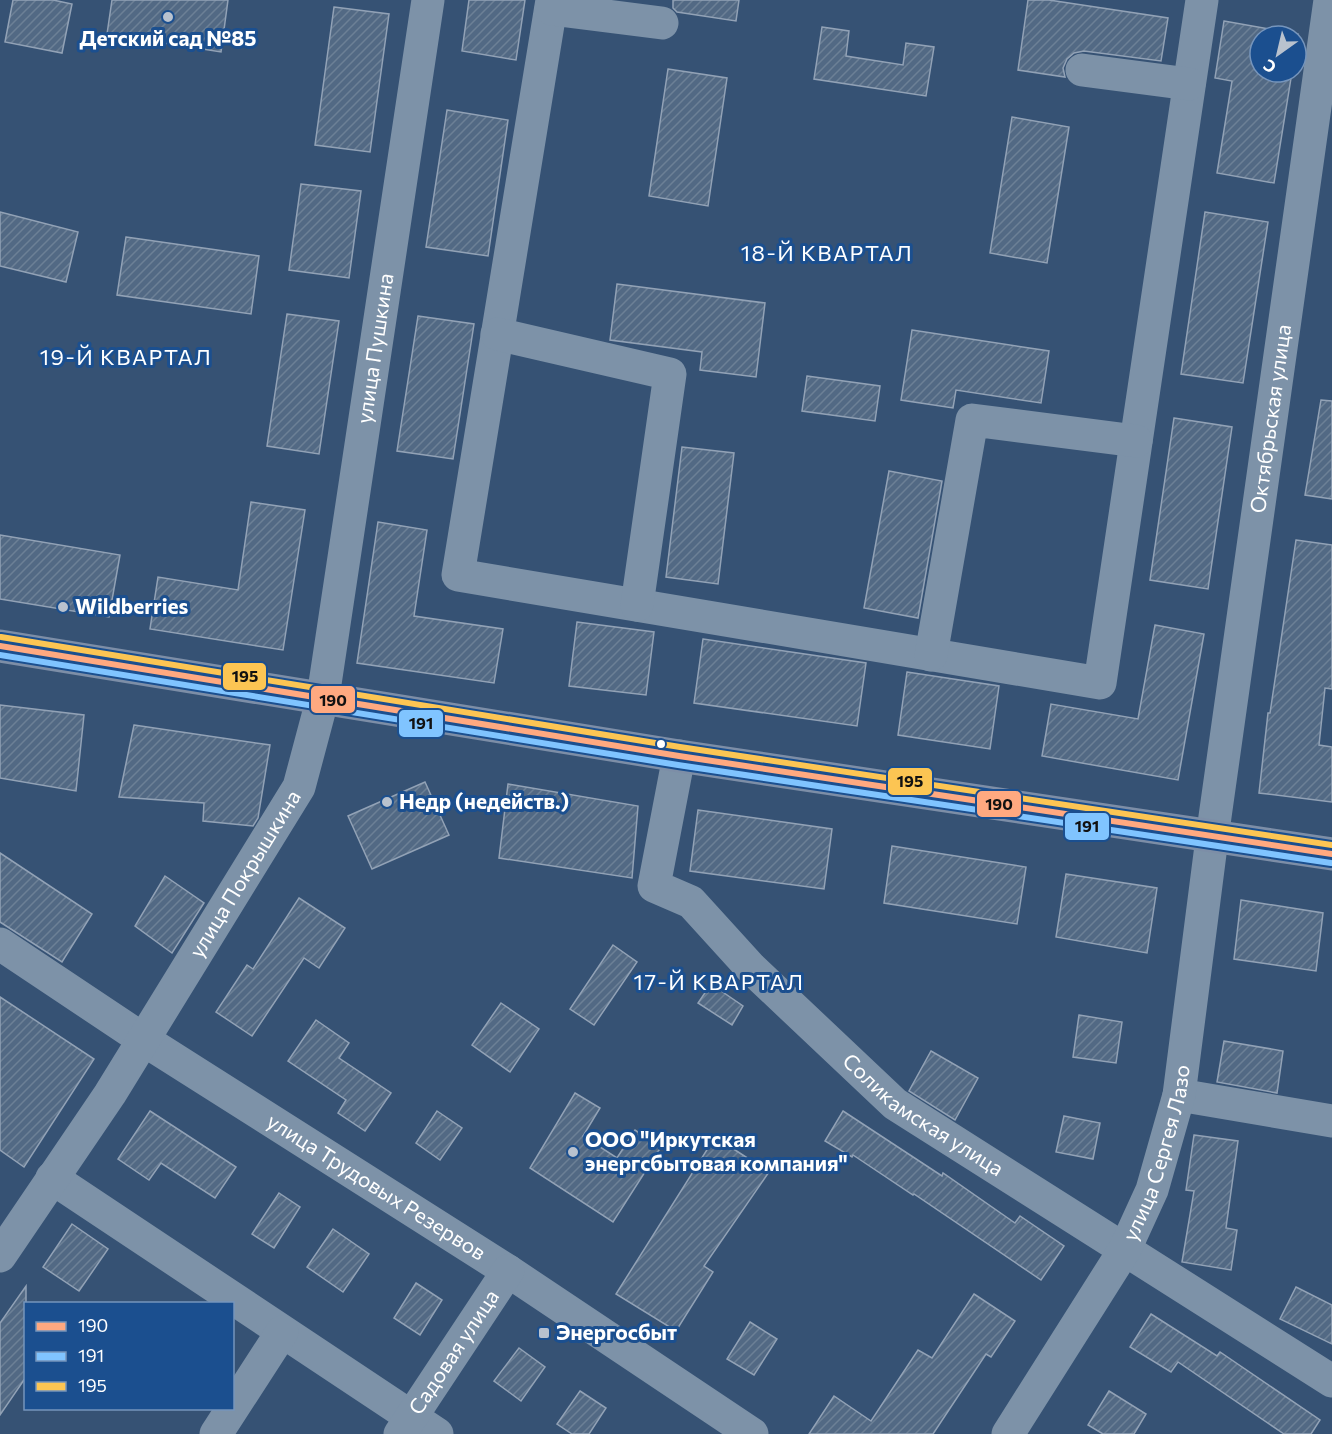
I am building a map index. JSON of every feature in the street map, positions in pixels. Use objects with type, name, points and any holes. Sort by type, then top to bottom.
[{"type":"main road","points":[[0,646],[679,756],[1212,838],[1332,854]]},
{"type":"street","name":"улица Пушкина","points":[[323,697],[428,0]]},
{"type":"street","points":[[662,23],[551,4],[458,575],[1100,683],[1202,0]]},
{"type":"street","name":"Октябрьская улица","points":[[1212,838],[1325,1]]},
{"type":"street","points":[[1082,70],[1189,84]]},
{"type":"street","points":[[497,334],[670,374],[637,605]]},
{"type":"street","points":[[931,655],[972,420],[1136,441]]},
{"type":"street","name":"улица Покрышкина","points":[[0,1256],[110,1094],[299,787],[323,697]]},
{"type":"street","name":"Соликамская улица","points":[[679,756],[654,886],[691,902],[751,968],[895,1104],[1332,1381]]},
{"type":"street","name":"улица Сергея Лазо","points":[[1008,1434],[1125,1249],[1152,1190],[1179,1095],[1212,838]]},
{"type":"street","name":"улица Трудовых Резервов","points":[[0,944],[144,1040],[508,1271],[752,1434]]},
{"type":"street","points":[[1179,1095],[1332,1121]]},
{"type":"street","points":[[52,1178],[282,1332],[416,1428]]},
{"type":"street","name":"Садовая улица","points":[[416,1428],[508,1271]]},
{"type":"street","points":[[234,1406],[282,1332]]},
{"type":"street","points":[[216,1434],[232,1410]]},
{"type":"building","points":[[13,0],[53,0],[72,4],[62,53],[5,42]]},
{"type":"building","name":"Детский сад №85","points":[[112,0],[228,0],[221,52],[107,34]]},
{"type":"building","points":[[469,0],[525,0],[516,60],[462,51]]},
{"type":"building","points":[[673,0],[739,0],[736,21],[677,12],[673,8]]},
{"type":"building","points":[[1028,0],[1049,0],[1168,18],[1161,61],[1084,51],[1074,53],[1067,59],[1063,68],[1065,77],[1018,70]]},
{"type":"building","points":[[334,7],[389,14],[370,152],[315,145]]},
{"type":"building","points":[[1224,21],[1248,25],[1248,84],[1290,84],[1274,183],[1217,173],[1232,81],[1215,78]]},
{"type":"building","points":[[822,27],[849,31],[846,56],[903,65],[906,43],[934,47],[926,96],[814,79]]},
{"type":"building","points":[[668,69],[727,78],[708,206],[649,196]]},
{"type":"building","points":[[447,110],[508,120],[488,256],[426,247]]},
{"type":"building","points":[[1012,117],[1069,127],[1047,263],[990,253]]},
{"type":"building","points":[[301,184],[361,191],[349,278],[289,270]]},
{"type":"building","points":[[0,212],[78,232],[66,282],[0,266]]},
{"type":"building","points":[[1205,212],[1268,222],[1243,383],[1181,374]]},
{"type":"building","points":[[126,237],[259,256],[251,314],[117,295]]},
{"type":"building","points":[[617,284],[765,303],[756,377],[700,370],[702,352],[610,340]]},
{"type":"building","points":[[287,314],[339,321],[319,454],[267,446]]},
{"type":"building","points":[[418,316],[474,324],[453,459],[397,451]]},
{"type":"building","points":[[912,330],[1049,351],[1041,403],[956,390],[953,408],[901,400]]},
{"type":"building","points":[[807,376],[880,386],[875,421],[802,411]]},
{"type":"building","points":[[1321,400],[1332,401],[1332,499],[1305,495]]},
{"type":"building","points":[[1174,418],[1232,427],[1208,589],[1150,580]]},
{"type":"building","points":[[682,447],[734,453],[718,584],[666,577]]},
{"type":"building","points":[[889,471],[942,481],[918,618],[864,608]]},
{"type":"building","points":[[251,502],[305,510],[283,650],[150,629],[158,577],[238,590]]},
{"type":"building","points":[[378,522],[427,530],[414,616],[503,629],[494,683],[357,663]]},
{"type":"building","points":[[0,535],[120,555],[109,617],[0,599]]},
{"type":"building","points":[[1296,540],[1332,545],[1332,689],[1325,688],[1319,745],[1332,747],[1332,802],[1259,793],[1268,713],[1270,713]]},
{"type":"building","points":[[577,622],[654,632],[646,695],[569,686]]},
{"type":"building","points":[[1155,625],[1204,634],[1178,780],[1042,756],[1051,704],[1138,719]]},
{"type":"building","points":[[703,639],[866,663],[857,726],[694,703]]},
{"type":"building","points":[[907,672],[999,686],[990,749],[898,735]]},
{"type":"building","points":[[0,705],[84,715],[76,791],[0,778]]},
{"type":"building","points":[[134,725],[270,745],[258,818],[253,826],[203,821],[204,803],[119,797]]},
{"type":"building","points":[[425,782],[449,835],[372,869],[348,816]]},
{"type":"building","points":[[508,784],[638,806],[632,878],[499,858]]},
{"type":"building","points":[[698,810],[832,829],[824,889],[690,871]]},
{"type":"building","points":[[892,846],[1026,867],[1017,924],[884,903]]},
{"type":"building","points":[[0,853],[92,914],[62,962],[0,922]]},
{"type":"building","points":[[1066,874],[1157,888],[1147,953],[1056,937]]},
{"type":"building","points":[[165,876],[204,903],[172,953],[135,926]]},
{"type":"building","points":[[299,898],[345,928],[319,968],[304,958],[252,1036],[216,1012],[247,965],[253,969]]},
{"type":"building","points":[[1241,900],[1323,913],[1316,971],[1234,959]]},
{"type":"building","points":[[613,945],[637,962],[594,1025],[570,1009]]},
{"type":"building","points":[[711,984],[743,1006],[732,1025],[698,1003]]},
{"type":"building","points":[[0,997],[94,1059],[24,1167],[0,1150]]},
{"type":"building","points":[[501,1003],[539,1029],[510,1072],[472,1045]]},
{"type":"building","points":[[1079,1015],[1122,1022],[1116,1063],[1073,1057]]},
{"type":"building","points":[[316,1020],[349,1043],[339,1058],[391,1093],[365,1131],[338,1113],[346,1100],[288,1061]]},
{"type":"building","points":[[1224,1041],[1283,1051],[1277,1093],[1217,1082]]},
{"type":"building","points":[[931,1051],[978,1078],[955,1120],[909,1091]]},
{"type":"building","name":"ООО \"Иркутская энергсбытовая компания\"","points":[[575,1093],[600,1108],[583,1136],[617,1158],[635,1130],[661,1147],[613,1222],[530,1168]]},
{"type":"building","points":[[150,1111],[236,1167],[215,1198],[161,1163],[149,1180],[118,1159]]},
{"type":"building","points":[[437,1111],[462,1128],[440,1160],[416,1143]]},
{"type":"building","points":[[843,1111],[942,1176],[943,1173],[1015,1223],[1020,1216],[1064,1246],[1041,1280],[914,1194],[853,1155],[852,1157],[825,1141]]},
{"type":"building","points":[[1064,1116],[1100,1123],[1093,1159],[1056,1152]]},
{"type":"building","points":[[1194,1135],[1238,1141],[1226,1228],[1237,1230],[1231,1270],[1182,1262],[1194,1191],[1186,1190]]},
{"type":"building","points":[[715,1137],[769,1172],[704,1266],[713,1272],[676,1331],[616,1294]]},
{"type":"building","points":[[279,1193],[300,1207],[274,1248],[252,1234]]},
{"type":"building","points":[[72,1224],[108,1249],[79,1291],[43,1267]]},
{"type":"building","points":[[333,1229],[369,1254],[343,1292],[307,1267]]},
{"type":"building","points":[[416,1283],[442,1300],[420,1335],[394,1318]]},
{"type":"building","points":[[26,1286],[24,1380],[0,1415],[0,1323]]},
{"type":"building","points":[[1296,1287],[1332,1305],[1332,1344],[1280,1319]]},
{"type":"building","points":[[974,1294],[1015,1321],[991,1357],[986,1354],[933,1434],[809,1434],[834,1396],[871,1421],[918,1350],[932,1358]]},
{"type":"building","points":[[1151,1314],[1217,1356],[1220,1352],[1320,1420],[1311,1434],[1284,1434],[1178,1362],[1171,1372],[1130,1347]]},
{"type":"building","points":[[750,1322],[777,1339],[754,1375],[727,1359]]},
{"type":"building","points":[[519,1348],[545,1367],[521,1401],[494,1381]]},
{"type":"building","points":[[580,1391],[606,1408],[589,1434],[572,1434],[557,1424]]},
{"type":"building","points":[[1109,1391],[1146,1414],[1134,1434],[1103,1434],[1088,1425]]},
{"type":"transit line","name":"195","points":[[1,637],[680,747],[1332,845]]},
{"type":"transit line","name":"190","points":[[0,646],[679,756],[1332,854]]},
{"type":"transit line","name":"191","points":[[0,655],[678,765],[1331,863]]},
{"type":"place","name":"Детский сад №85","points":[[168,17]]},
{"type":"place","name":"Wildberries","points":[[63,607]]},
{"type":"place","name":"Недр (недейств.)","points":[[387,802]]},
{"type":"place","name":"ООО \"Иркутская энергсбытовая компания\"","points":[[573,1152]]},
{"type":"place","name":"Энергосбыт","points":[[544,1333]]},
{"type":"district","name":"18-Й КВАРТАЛ","points":[[827,253]]},
{"type":"district","name":"19-Й КВАРТАЛ","points":[[126,357]]},
{"type":"district","name":"17-Й КВАРТАЛ","points":[[719,982]]}]
